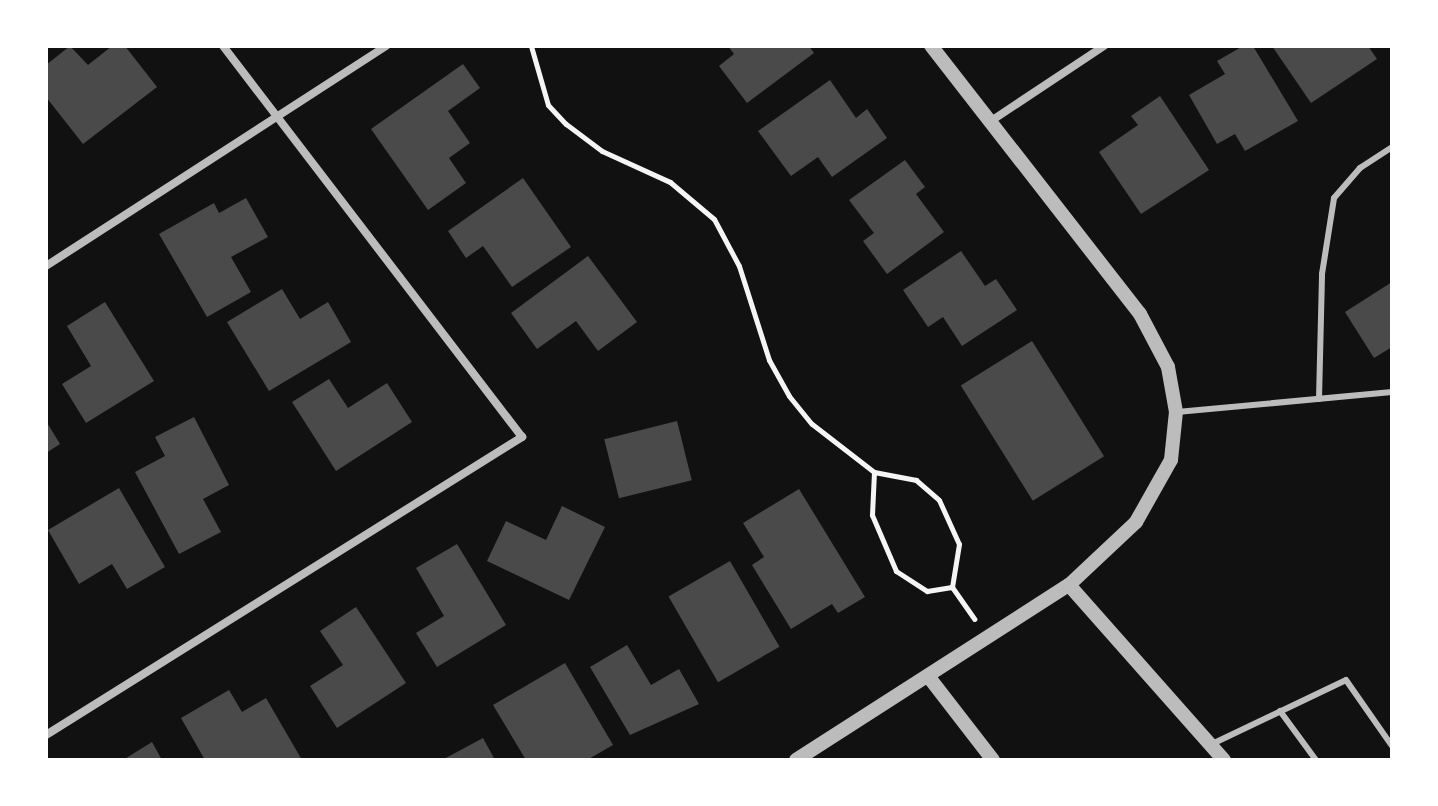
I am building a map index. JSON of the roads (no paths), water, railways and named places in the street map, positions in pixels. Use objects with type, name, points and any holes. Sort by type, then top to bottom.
[{"type":"street","points":[[46,735],[522,437],[223,46]]},
{"type":"street","points":[[46,266],[386,46]]},
{"type":"street","points":[[796,760],[1069,585],[1136,522],[1159,488],[1171,460],[1176,412],[1168,367],[1140,314],[931,46]]},
{"type":"street","points":[[991,121],[1104,46]]},
{"type":"street","points":[[1069,585],[1224,760]]},
{"type":"street","points":[[928,676],[993,760]]},
{"type":"lane","points":[[1319,399],[1322,274],[1334,198],[1360,168],[1392,147]]},
{"type":"lane","points":[[1176,412],[1392,392]]},
{"type":"lane","points":[[1211,745],[1346,680],[1392,746]]},
{"type":"lane","points":[[1280,711],[1316,760]]}]
